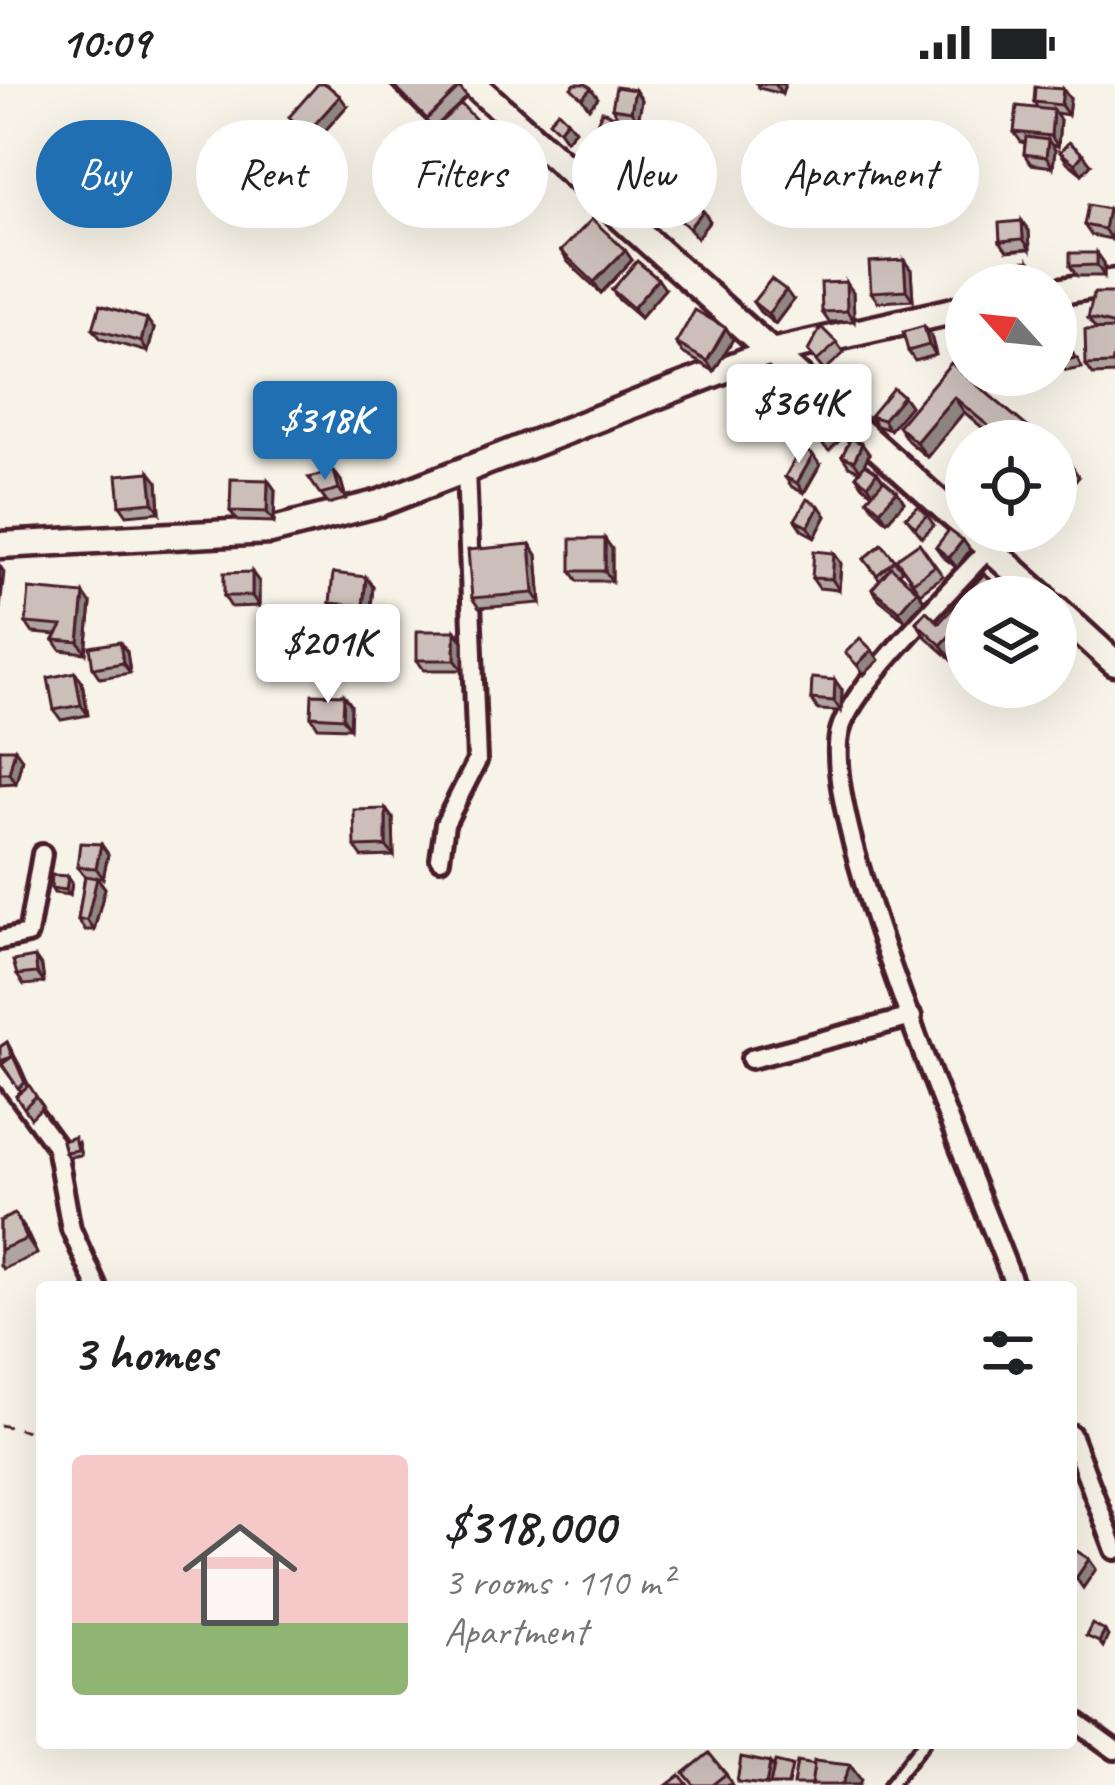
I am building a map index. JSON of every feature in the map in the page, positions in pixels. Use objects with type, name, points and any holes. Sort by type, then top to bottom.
[{"type":"street","points":[[473,84],[945,510]]},
{"type":"street","points":[[1077,288],[1115,282]]},
{"type":"street","points":[[0,545],[270,531],[380,503],[767,353],[945,313]]},
{"type":"street","points":[[440,859],[445,824],[477,761],[466,468]]},
{"type":"street","points":[[963,552],[856,698],[839,733],[851,840],[1013,1281]]},
{"type":"street","points":[[993,552],[1020,576]]},
{"type":"street","points":[[1077,628],[1115,663]]},
{"type":"street","points":[[0,940],[28,934],[42,854]]},
{"type":"street","points":[[751,1059],[913,1016]]},
{"type":"street","points":[[0,1070],[56,1146],[71,1229],[95,1281]]},
{"type":"street","points":[[1077,1450],[1115,1550]]},
{"type":"street","points":[[1077,1722],[1115,1750]]},
{"type":"lane","points":[[890,1785],[918,1749]]},
{"type":"path","points":[[0,1425],[36,1432]]},
{"type":"building","points":[[318,84],[326,84],[340,96],[319,120],[289,117]]},
{"type":"building","points":[[392,84],[457,84],[460,87],[427,119]]},
{"type":"building","points":[[575,84],[591,88],[582,98],[571,88]]},
{"type":"building","points":[[616,87],[635,90],[631,111],[612,108]]},
{"type":"building","points":[[1035,87],[1063,89],[1061,105],[1034,102]]},
{"type":"building","points":[[461,104],[476,120],[443,120]]},
{"type":"building","points":[[1017,106],[1053,110],[1051,136],[1014,132]]},
{"type":"building","points":[[558,111],[567,120],[559,130],[549,121]]},
{"type":"building","points":[[602,111],[624,120],[598,120]]},
{"type":"building","points":[[1026,137],[1048,140],[1046,157],[1024,154]]},
{"type":"building","points":[[1069,142],[1083,154],[1075,164],[1060,152]]},
{"type":"building","points":[[1088,205],[1108,209],[1104,229],[1084,225]]},
{"type":"building","points":[[1022,221],[1023,239],[1000,241],[999,223]]},
{"type":"building","points":[[583,228],[602,228],[625,250],[594,282],[561,251]]},
{"type":"building","points":[[1070,253],[1097,253],[1097,265],[1070,264]]},
{"type":"building","points":[[904,260],[906,290],[871,292],[869,262]]},
{"type":"building","points":[[637,261],[658,279],[633,308],[612,290]]},
{"type":"building","points":[[771,279],[786,290],[768,314],[753,302]]},
{"type":"building","points":[[846,282],[847,311],[822,312],[821,283]]},
{"type":"building","points":[[1094,293],[1115,293],[1115,325],[1088,318]]},
{"type":"building","points":[[100,305],[147,319],[141,342],[93,329]]},
{"type":"building","points":[[695,310],[726,328],[707,361],[676,343]]},
{"type":"building","points":[[924,326],[929,345],[908,351],[903,332]]},
{"type":"building","points":[[821,327],[837,343],[817,361],[808,351]]},
{"type":"building","points":[[1115,329],[1112,364],[1086,365],[1085,330]]},
{"type":"building","points":[[945,370],[945,396],[990,396],[1019,420],[981,420],[954,397],[916,442],[898,426]]},
{"type":"building","points":[[773,374],[800,396],[789,409],[762,388]]},
{"type":"building","points":[[893,388],[903,396],[883,420],[870,416]]},
{"type":"building","points":[[817,403],[830,416],[815,431],[802,418]]},
{"type":"building","points":[[851,438],[862,444],[854,461],[842,456]]},
{"type":"building","points":[[801,448],[813,455],[797,483],[785,477]]},
{"type":"building","points":[[865,464],[877,472],[868,485],[856,476]]},
{"type":"building","points":[[334,471],[339,489],[320,494],[309,478]]},
{"type":"building","points":[[150,472],[153,502],[120,505],[117,475]]},
{"type":"building","points":[[231,479],[268,480],[267,512],[230,511]]},
{"type":"building","points":[[884,480],[897,491],[880,510],[867,499]]},
{"type":"building","points":[[807,499],[819,506],[808,527],[795,520]]},
{"type":"building","points":[[919,506],[927,515],[915,527],[906,517]]},
{"type":"building","points":[[945,535],[945,552],[954,552],[949,558],[936,547]]},
{"type":"building","points":[[571,539],[605,539],[605,571],[571,571]]},
{"type":"building","points":[[919,543],[935,566],[913,582],[896,559]]},
{"type":"building","points":[[530,544],[534,593],[472,598],[468,550]]},
{"type":"building","points":[[882,544],[895,560],[877,575],[864,559]]},
{"type":"building","points":[[814,551],[834,553],[832,579],[812,578]]},
{"type":"building","points":[[891,567],[917,590],[899,611],[872,589]]},
{"type":"building","points":[[252,572],[252,596],[224,596],[224,573]]},
{"type":"building","points":[[333,573],[366,577],[363,606],[330,603]]},
{"type":"building","points":[[29,589],[84,594],[79,642],[54,640],[62,626],[26,623]]},
{"type":"building","points":[[926,611],[939,623],[945,616],[941,645],[916,622]]},
{"type":"building","points":[[417,631],[455,631],[455,660],[417,660]]},
{"type":"building","points":[[860,638],[872,650],[857,665],[845,653]]},
{"type":"building","points":[[120,642],[123,663],[93,668],[90,647]]},
{"type":"building","points":[[75,672],[81,705],[54,710],[48,678]]},
{"type":"building","points":[[812,678],[835,680],[834,701],[811,699]]},
{"type":"building","points":[[312,694],[344,695],[343,718],[311,716]]},
{"type":"building","points":[[0,749],[15,749],[9,773],[0,773]]},
{"type":"building","points":[[386,809],[386,846],[355,847],[354,810]]},
{"type":"building","points":[[80,843],[101,844],[96,868],[77,867]]},
{"type":"building","points":[[52,875],[68,876],[66,890],[51,888]]},
{"type":"building","points":[[85,876],[97,878],[87,920],[78,920]]},
{"type":"building","points":[[35,957],[37,973],[17,975],[13,961]]},
{"type":"building","points":[[7,1042],[12,1057],[0,1061],[0,1047]]},
{"type":"building","points":[[13,1056],[25,1083],[18,1088],[2,1064]]},
{"type":"building","points":[[29,1085],[36,1096],[24,1108],[16,1096]]},
{"type":"building","points":[[74,1137],[77,1150],[65,1152],[62,1141]]},
{"type":"building","points":[[15,1214],[27,1239],[0,1250],[0,1221]]},
{"type":"building","points":[[1077,1551],[1089,1559],[1077,1577]]},
{"type":"building","points":[[1092,1624],[1105,1631],[1099,1642],[1086,1636]]},
{"type":"building","points":[[709,1753],[726,1774],[712,1785],[694,1785],[684,1773]]},
{"type":"building","points":[[741,1757],[770,1763],[766,1785],[737,1782]]},
{"type":"building","points":[[814,1761],[850,1765],[842,1785],[811,1785]]},
{"type":"building","points":[[775,1762],[792,1766],[788,1785],[770,1785]]},
{"type":"building","points":[[797,1762],[814,1765],[811,1785],[793,1785]]},
{"type":"building","points":[[680,1775],[688,1785],[667,1785]]}]
